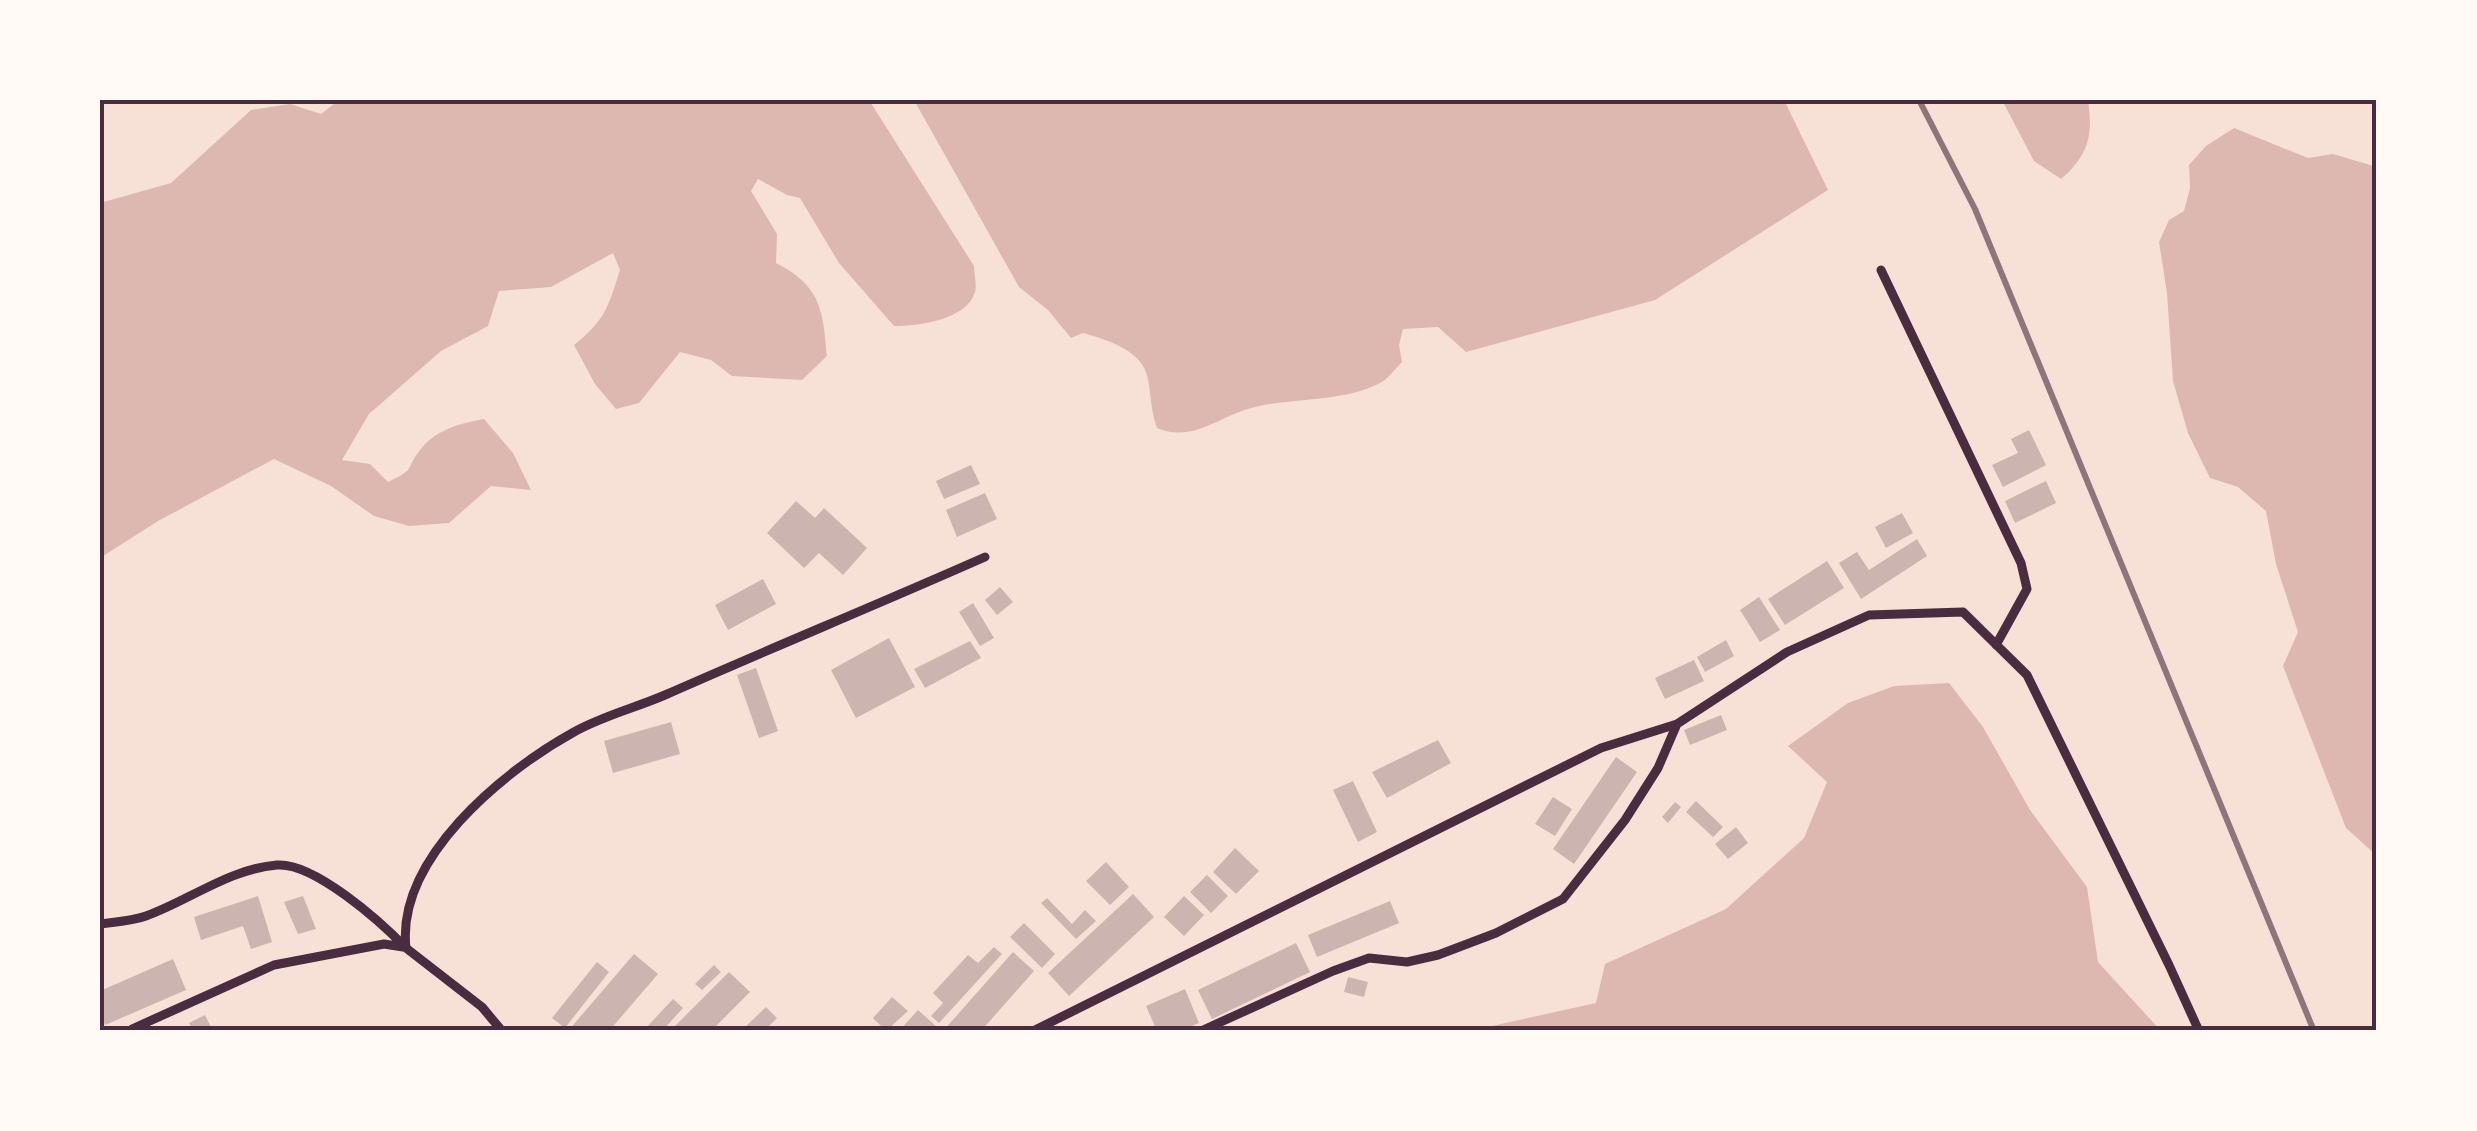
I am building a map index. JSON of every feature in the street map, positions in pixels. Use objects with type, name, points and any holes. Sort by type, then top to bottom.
[{"type":"street","points":[[1881,270],[2021,563],[2027,590],[1996,645]]},
{"type":"street","points":[[406,948],[403,923],[416,882],[437,846],[493,788],[574,732],[985,557]]},
{"type":"street","points":[[1033,1031],[1601,748],[1677,724],[1788,652],[1869,616],[1963,612],[2027,676],[2170,965],[2198,1031]]},
{"type":"street","points":[[1201,1031],[1333,970],[1370,958],[1407,962],[1438,955],[1563,899],[1633,807],[1658,768],[1677,724]]},
{"type":"street","points":[[100,924],[144,916],[227,878],[280,864],[320,879],[373,914],[406,948],[482,1008],[502,1031]]},
{"type":"street","points":[[132,1029],[274,964],[384,944],[406,948]]},
{"type":"shaded area","points":[[339,100],[869,100],[974,266],[975,292],[970,302],[952,315],[928,323],[894,326],[839,263],[800,198],[758,179],[751,191],[777,234],[776,263],[811,290],[824,325],[827,356],[802,380],[732,376],[711,360],[680,352],[639,403],[616,409],[595,384],[574,345],[593,328],[608,304],[620,270],[613,253],[551,287],[499,291],[488,326],[441,351],[369,414],[342,460],[370,464],[388,482],[407,471],[433,437],[484,419],[513,453],[531,490],[491,486],[449,523],[409,526],[374,516],[331,486],[274,459],[158,521],[100,558],[100,203],[171,183],[251,110],[290,104],[321,114]]},
{"type":"shaded area","points":[[914,100],[1784,100],[1828,190],[1655,300],[1466,352],[1438,327],[1403,329],[1399,345],[1402,362],[1380,383],[1350,394],[1251,408],[1193,431],[1170,432],[1157,428],[1145,369],[1132,354],[1083,333],[1071,338],[1048,310],[1019,287]]},
{"type":"shaded area","points":[[2002,100],[2088,100],[2087,144],[2061,179],[2034,161]]},
{"type":"shaded area","points":[[2234,128],[2308,158],[2333,154],[2377,167],[2377,856],[2346,828],[2283,666],[2298,632],[2276,564],[2266,511],[2238,487],[2210,478],[2188,433],[2173,381],[2159,242],[2169,220],[2184,211],[2190,188],[2189,165],[2206,146]]},
{"type":"shaded area","points":[[1949,683],[1983,727],[2030,810],[2087,887],[2098,962],[2161,1031],[1469,1031],[1596,1003],[1605,964],[1726,909],[1804,838],[1827,782],[1788,746],[1848,703],[1894,686]]},
{"type":"building","points":[[2029,430],[2046,465],[2003,487],[1992,465],[2018,453],[2011,439]]},
{"type":"building","points":[[971,465],[980,484],[944,499],[936,481]]},
{"type":"building","points":[[2046,481],[2056,503],[2015,523],[2005,501]]},
{"type":"building","points":[[985,493],[997,519],[957,537],[946,510]]},
{"type":"building","points":[[796,501],[815,518],[824,508],[867,548],[843,575],[819,553],[804,568],[767,533]]},
{"type":"building","points":[[1902,513],[1913,533],[1886,548],[1875,527]]},
{"type":"building","points":[[1917,539],[1927,556],[1861,599],[1839,563],[1857,552],[1869,570]]},
{"type":"building","points":[[1827,561],[1844,588],[1785,625],[1768,599]]},
{"type":"building","points":[[763,579],[776,604],[728,630],[715,605]]},
{"type":"building","points":[[1000,587],[1013,602],[997,615],[985,600]]},
{"type":"building","points":[[1759,597],[1780,630],[1760,642],[1740,610]]},
{"type":"building","points":[[973,603],[994,638],[980,646],[959,612]]},
{"type":"building","points":[[889,638],[915,687],[856,718],[831,670]]},
{"type":"building","points":[[1726,640],[1734,656],[1705,672],[1697,657]]},
{"type":"building","points":[[970,641],[981,658],[925,688],[914,669]]},
{"type":"building","points":[[1694,660],[1704,681],[1665,699],[1655,678]]},
{"type":"building","points":[[756,668],[778,731],[759,738],[737,675]]},
{"type":"building","points":[[1721,715],[1727,730],[1690,745],[1684,730]]},
{"type":"building","points":[[671,722],[680,754],[613,773],[604,741]]},
{"type":"building","points":[[1438,740],[1451,763],[1387,798],[1372,772]]},
{"type":"building","points":[[1616,757],[1637,772],[1574,864],[1553,849]]},
{"type":"building","points":[[1353,781],[1377,832],[1358,842],[1333,790]]},
{"type":"building","points":[[1553,797],[1572,809],[1555,836],[1535,824]]},
{"type":"building","points":[[1696,801],[1723,827],[1713,837],[1686,812]]},
{"type":"building","points":[[1675,802],[1681,807],[1668,823],[1662,817]]},
{"type":"building","points":[[1736,827],[1748,843],[1728,859],[1715,844]]},
{"type":"building","points":[[1235,848],[1259,871],[1236,894],[1213,872]]},
{"type":"building","points":[[1106,862],[1129,887],[1110,905],[1086,881]]},
{"type":"building","points":[[1207,875],[1228,896],[1211,913],[1190,892]]},
{"type":"building","points":[[1133,894],[1154,917],[1069,996],[1048,973]]},
{"type":"building","points":[[258,896],[272,942],[251,949],[243,926],[201,940],[194,917]]},
{"type":"building","points":[[303,896],[316,929],[298,934],[284,902]]},
{"type":"building","points":[[1184,896],[1204,915],[1184,936],[1164,917]]},
{"type":"building","points":[[1047,898],[1072,924],[1085,910],[1096,921],[1076,939],[1041,903]]},
{"type":"building","points":[[1390,901],[1399,923],[1317,957],[1308,935]]},
{"type":"building","points":[[1024,923],[1055,954],[1042,968],[1010,937]]},
{"type":"building","points":[[1296,943],[1310,972],[1212,1019],[1198,990]]},
{"type":"building","points":[[994,947],[1002,954],[939,1023],[931,1016],[943,1003],[933,993],[968,955],[978,963]]},
{"type":"building","points":[[1013,952],[1034,971],[981,1031],[943,1031]]},
{"type":"building","points":[[634,954],[658,974],[609,1031],[568,1031]]},
{"type":"building","points":[[173,959],[186,990],[105,1025],[100,1013],[100,991]]},
{"type":"building","points":[[597,962],[609,972],[565,1028],[552,1018]]},
{"type":"building","points":[[714,965],[721,972],[702,990],[695,984]]},
{"type":"building","points":[[729,972],[750,992],[711,1031],[670,1031]]},
{"type":"building","points":[[1348,977],[1368,982],[1364,997],[1344,992]]},
{"type":"building","points":[[1185,989],[1199,1023],[1180,1031],[1157,1031],[1146,1006]]},
{"type":"building","points":[[892,997],[908,1011],[886,1031],[873,1018]]},
{"type":"building","points":[[673,999],[683,1008],[662,1031],[643,1031]]},
{"type":"building","points":[[766,1007],[777,1018],[764,1031],[741,1031]]},
{"type":"building","points":[[918,1010],[937,1027],[933,1031],[899,1031]]},
{"type":"building","points":[[205,1015],[213,1031],[193,1031],[189,1023]]},
{"type":"railway","points":[[1919,100],[1975,209],[2314,1031]]}]
